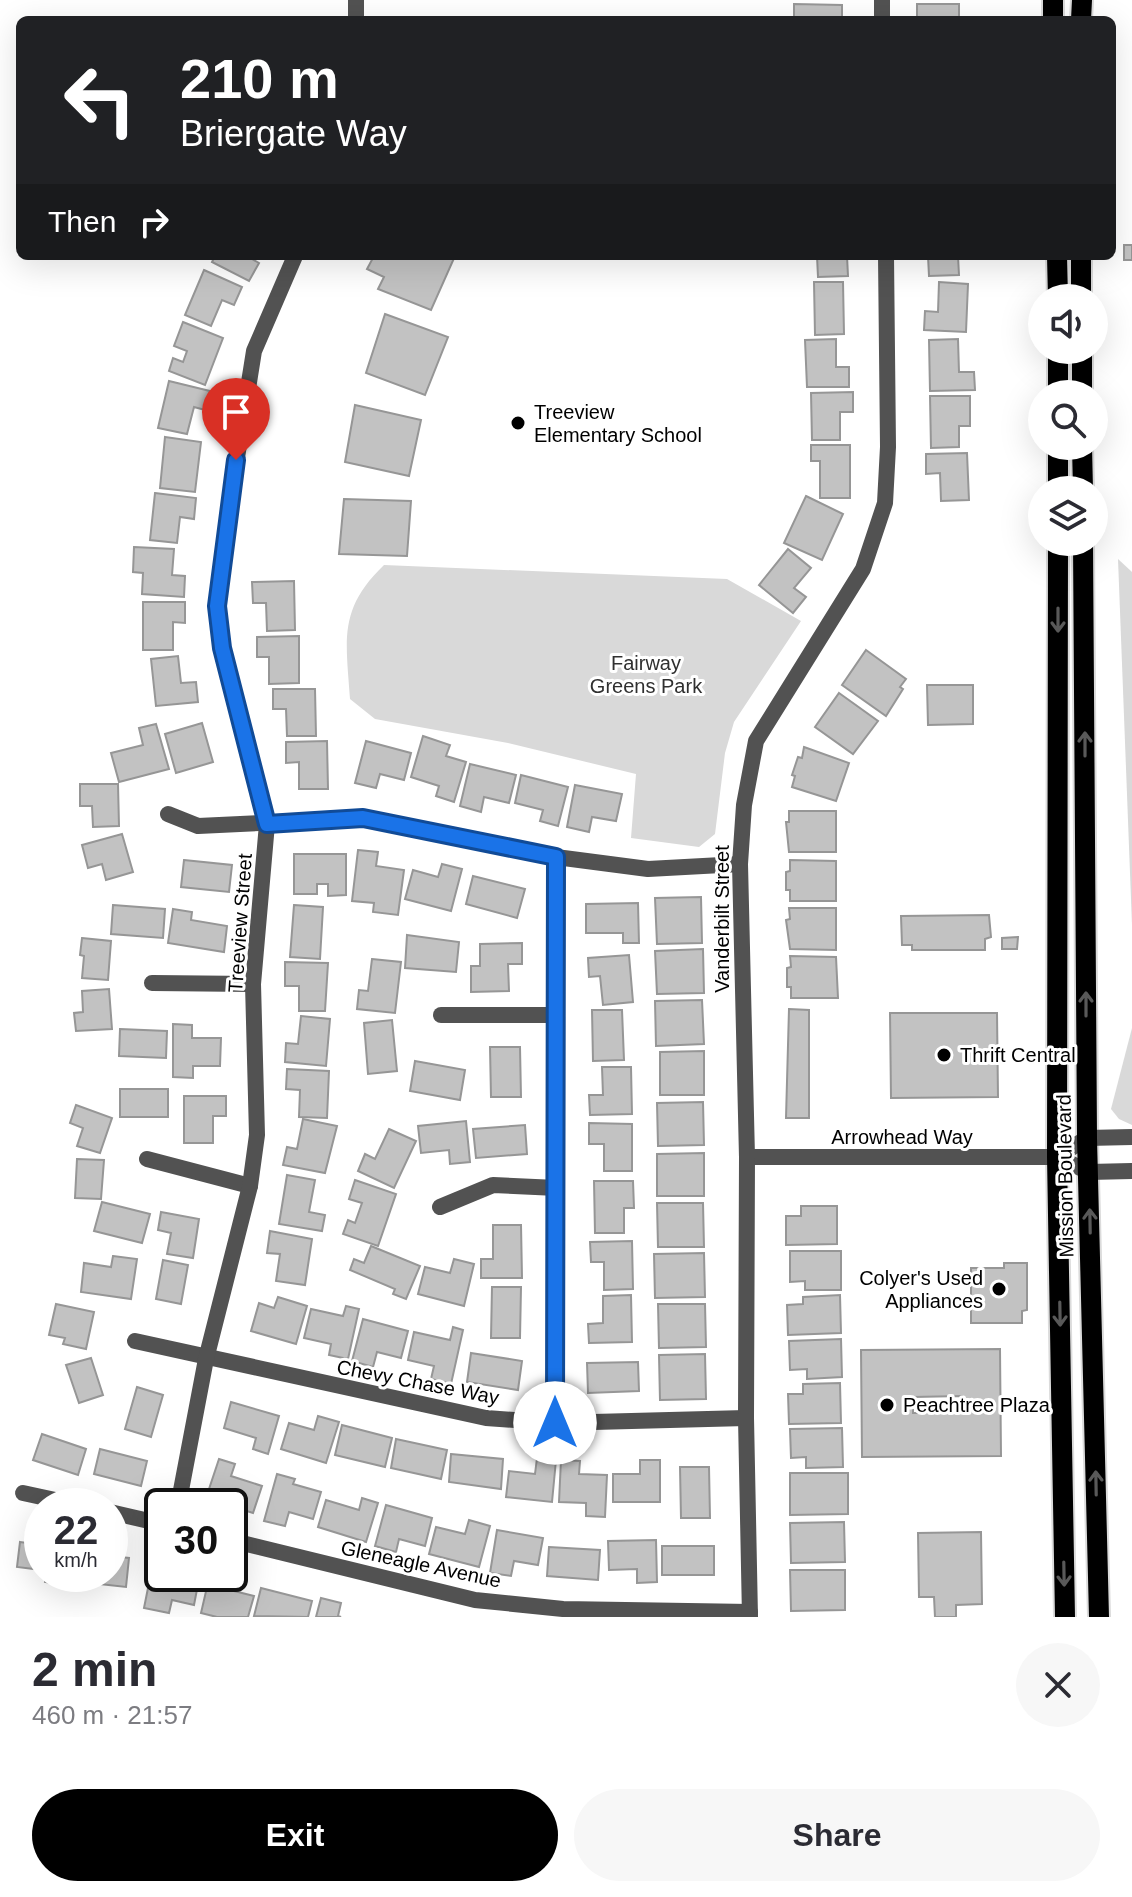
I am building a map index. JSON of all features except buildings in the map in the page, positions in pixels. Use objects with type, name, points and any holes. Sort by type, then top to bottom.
[{"type":"main road","points":[[1057,260],[1058,284]]},
{"type":"main road","points":[[1081,260],[1081,284]]},
{"type":"main road","name":"Mission Boulevard","points":[[1058,556],[1057,1157],[1065,1617]]},
{"type":"main road","name":"Mission Boulevard","points":[[1083,556],[1087,1138],[1099,1617]]},
{"type":"street","name":"Treeview Street","points":[[181,1488],[206,1359],[250,1186],[257,1135],[253,984],[267,824],[222,648],[217,606],[254,351],[293,260]]},
{"type":"street","name":"Vanderbilt Street","points":[[750,1615],[746,1418],[747,1157],[740,864],[744,805],[756,741],[863,569],[885,503],[888,447],[886,260]]},
{"type":"street","points":[[168,814],[198,826],[363,818],[556,857],[648,869],[740,864]]},
{"type":"street","points":[[555,1423],[556,857]]},
{"type":"street","points":[[152,983],[253,984]]},
{"type":"street","points":[[441,1015],[555,1015]]},
{"type":"street","points":[[1057,1157],[1087,1138],[1132,1137]]},
{"type":"street","name":"Arrowhead Way","points":[[747,1157],[1057,1157],[1089,1172],[1132,1171]]},
{"type":"street","points":[[147,1159],[250,1186]]},
{"type":"street","points":[[440,1207],[493,1185],[557,1188]]},
{"type":"street","name":"Chevy Chase Way","points":[[135,1341],[486,1418],[555,1423],[746,1418]]},
{"type":"street","name":"Gleneagle Avenue","points":[[248,1544],[475,1600],[563,1609],[750,1615]]},
{"type":"green space","points":[[1118,559],[1132,572],[1132,925]]},
{"type":"green space","name":"Fairway Greens Park","points":[[384,565],[727,579],[801,621],[734,722],[725,753],[715,834],[699,847],[631,838],[636,774],[508,743],[375,719],[350,699],[348,626],[359,596]]},
{"type":"green space","points":[[1132,1028],[1132,1125],[1119,1119],[1111,1109]]},
{"type":"place","name":"Treeview Elementary School","points":[[518,423]]},
{"type":"place","name":"Thrift Central","points":[[944,1055]]},
{"type":"place","name":"Colyer's Used Appliances","points":[[999,1289]]},
{"type":"place","name":"Peachtree Plaza","points":[[887,1405]]},
{"type":"route","points":[[236,460],[217,606],[222,648],[267,824],[363,818],[556,857],[555,1423]]}]
